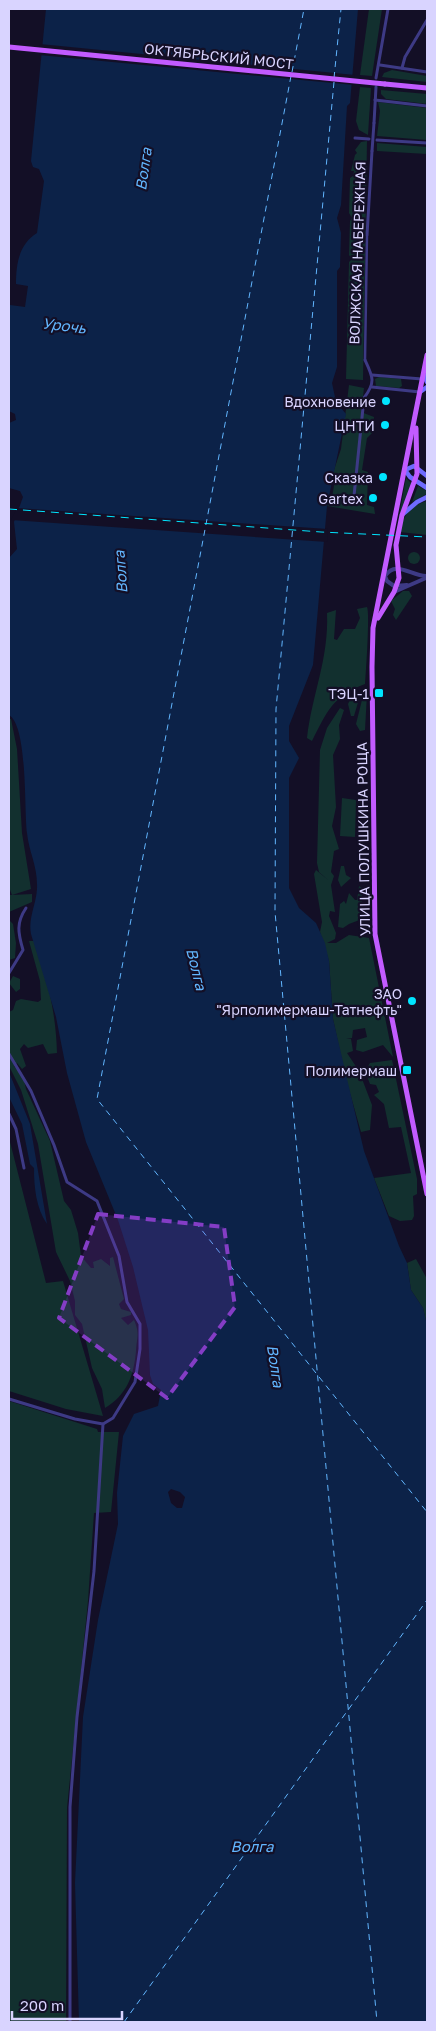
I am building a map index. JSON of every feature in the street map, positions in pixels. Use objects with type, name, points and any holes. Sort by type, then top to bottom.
[{"type":"main road","name":"ОКТЯБРЬСКИЙ МОСТ","points":[[9,47],[427,88]]},
{"type":"main road","points":[[396,589],[400,568],[396,545],[402,515],[420,469],[416,452],[416,416],[427,355]]},
{"type":"main road","points":[[420,392],[427,387]]},
{"type":"main road","name":"УЛИЦА ПОЛУШКИНА РОЩА","points":[[416,416],[373,628],[375,934],[427,1194]]},
{"type":"main road","points":[[427,476],[420,469],[410,466],[405,470],[415,481],[427,488]]},
{"type":"main road","points":[[402,515],[416,502],[427,497]]},
{"type":"main road","name":"УЛИЦА ПОЛУШКИНА РОЩА","points":[[373,628],[382,608],[396,589]]},
{"type":"street","points":[[376,78],[380,66],[388,9]]},
{"type":"street","points":[[402,68],[405,57],[427,20]]},
{"type":"street","points":[[380,66],[427,72]]},
{"type":"street","name":"ВОЛЖСКАЯ НАБЕРЕЖНАЯ","points":[[360,502],[354,496],[364,398],[372,388],[372,375],[365,360],[367,234],[376,87]]},
{"type":"street","points":[[375,100],[427,106]]},
{"type":"street","points":[[355,138],[369,139]]},
{"type":"street","points":[[377,140],[427,143]]},
{"type":"street","points":[[372,375],[424,378]]},
{"type":"street","points":[[372,388],[420,392]]},
{"type":"street","points":[[396,589],[387,581],[385,576],[389,570],[400,568]]},
{"type":"street","name":"УЛИЦА ПОЛУШКИНА РОЩА","points":[[400,568],[413,574],[427,576]]},
{"type":"street","name":"УЛИЦА ПОЛУШКИНА РОЩА","points":[[396,589],[427,576]]},
{"type":"street","points":[[9,973],[23,950],[17,932],[19,918],[26,908]]},
{"type":"street","points":[[9,1054],[31,1091],[54,1145],[67,1182],[97,1201],[119,1256],[128,1302],[140,1324],[140,1349],[135,1382],[113,1418],[103,1424],[75,1419],[9,1399]]},
{"type":"street","points":[[9,1114],[16,1129],[24,1168]]},
{"type":"street","points":[[70,2022],[70,1807],[77,1717],[94,1571],[103,1424]]},
{"type":"highlighted area","points":[[98,1214],[224,1227],[235,1307],[167,1398],[59,1318]]},
{"type":"green space","points":[[369,9],[382,9],[372,76],[360,75]]},
{"type":"green space","points":[[392,70],[427,76],[427,82],[382,77],[384,73]]},
{"type":"green space","points":[[360,87],[371,88],[368,135],[359,130],[356,121]]},
{"type":"green space","points":[[381,90],[427,94],[427,104],[386,99],[381,94]]},
{"type":"green space","points":[[378,102],[427,108],[427,140],[377,136],[380,111]]},
{"type":"green space","points":[[367,141],[363,380],[346,379],[349,262],[352,259],[349,255],[350,221],[352,218],[349,213],[350,178],[353,176],[354,171],[351,171],[357,153],[355,150],[361,142]]},
{"type":"green space","points":[[377,143],[427,147],[427,154],[377,151]]},
{"type":"green space","points":[[379,377],[401,379],[402,386],[399,388],[376,386],[375,379]]},
{"type":"green space","points":[[349,385],[364,388],[361,412],[374,417],[373,432],[367,438],[362,470],[368,472],[367,505],[374,507],[375,514],[327,506],[331,503],[335,480],[332,476],[341,449]]},
{"type":"green space","points":[[406,478],[412,484],[399,518],[399,516]]},
{"type":"green space","points":[[418,486],[427,491],[427,494],[412,502]]},
{"type":"green space","points":[[427,501],[427,535],[400,532],[408,512]]},
{"type":"green space","points":[[412,552],[416,552],[420,558],[416,564],[412,564],[408,560],[408,556]]},
{"type":"green space","points":[[403,591],[409,591],[412,596],[396,620],[393,615],[395,609],[391,601]]},
{"type":"green space","points":[[367,607],[368,631],[365,684],[338,699],[322,721],[312,741],[307,738],[323,661],[327,613],[336,610],[334,639],[337,640],[344,629],[355,629],[360,618],[357,609]]},
{"type":"green space","points":[[367,694],[365,730],[360,731],[356,724],[362,700]]},
{"type":"green space","points":[[359,699],[354,716],[351,716],[348,704],[350,700]]},
{"type":"green space","points":[[340,708],[344,710],[339,725],[340,739],[333,755],[336,807],[332,826],[339,849],[334,851],[331,872],[334,876],[331,885],[335,912],[330,911],[329,916],[336,933],[335,939],[327,943],[336,943],[349,935],[369,938],[393,1057],[383,1045],[363,1052],[356,1050],[357,1040],[367,1037],[365,1028],[353,1030],[352,1038],[346,1039],[351,1039],[353,1051],[347,1053],[359,1071],[372,1105],[370,1130],[361,1132],[346,1079],[333,1019],[329,961],[320,932],[322,922],[314,874],[316,870],[328,880],[319,872],[317,863],[320,750],[327,728]]},
{"type":"green space","points":[[9,719],[11,719],[17,749],[22,833],[31,889],[12,895],[9,887]]},
{"type":"green space","points":[[342,798],[356,800],[355,837],[340,836]]},
{"type":"green space","points":[[341,866],[344,866],[346,875],[351,878],[341,887],[338,880]]},
{"type":"green space","points":[[359,886],[362,888],[362,919],[343,928],[338,927],[340,904],[344,901],[346,904],[349,893],[357,900]]},
{"type":"green space","points":[[32,894],[32,902],[9,912],[9,895]]},
{"type":"green space","points":[[9,920],[13,924],[16,943],[15,958],[9,960]]},
{"type":"green space","points":[[29,941],[34,941],[47,982],[53,1010],[57,1053],[48,1054],[43,1044],[28,1048],[24,1044],[20,1049],[26,1066],[22,1069],[17,1063],[14,1066],[23,1076],[26,1089],[50,1141],[64,1201],[71,1210],[78,1233],[81,1256],[91,1268],[94,1268],[93,1262],[101,1259],[110,1266],[110,1258],[113,1257],[124,1299],[119,1304],[121,1309],[131,1312],[131,1315],[121,1318],[128,1325],[134,1320],[138,1332],[135,1360],[128,1384],[119,1397],[105,1408],[102,1389],[92,1368],[82,1324],[75,1315],[75,1301],[70,1281],[56,1252],[38,1144],[21,1090],[9,1066],[9,1012],[13,1010],[16,1001],[21,999],[38,1002],[41,1000],[40,981]]},
{"type":"green space","points":[[13,976],[20,979],[20,989],[16,992],[9,983]]},
{"type":"green space","points":[[392,1060],[417,1179],[417,1194],[413,1196],[414,1216],[412,1220],[400,1221],[389,1216],[374,1178],[411,1173],[401,1127],[389,1128],[384,1104],[374,1095],[379,1092],[376,1085],[370,1084],[365,1071],[370,1063]]},
{"type":"green space","points":[[9,1138],[46,1283],[63,1281],[103,1416],[66,1409],[9,1391]]},
{"type":"green space","points":[[416,1259],[427,1279],[427,1325],[423,1308],[411,1290],[407,1263]]},
{"type":"green space","points":[[9,1401],[97,1429],[98,1432],[119,1432],[111,1512],[94,1513],[88,1601],[67,1808],[66,2022],[9,2022]]},
{"type":"water","name":"Волга","points":[[46,9],[358,9],[350,103],[347,106],[341,205],[337,218],[341,233],[340,267],[337,271],[337,367],[332,383],[336,402],[346,414],[327,506],[313,665],[289,726],[289,741],[299,758],[289,778],[289,888],[299,908],[316,923],[325,943],[329,961],[333,1019],[364,1151],[407,1263],[411,1290],[423,1308],[427,1325],[427,2022],[79,2022],[75,1883],[83,1717],[98,1620],[118,1524],[117,1493],[123,1436],[134,1414],[158,1406],[161,1390],[153,1384],[150,1375],[148,1330],[133,1267],[118,1220],[86,1142],[67,1073],[56,1017],[30,928],[37,881],[27,833],[22,751],[15,722],[9,715],[9,558],[17,549],[14,522],[23,497],[20,491],[9,488],[9,423],[16,420],[15,414],[9,411],[9,307],[10,305],[25,307],[28,286],[16,284],[18,262],[22,249],[37,233],[44,181],[39,169],[33,167],[31,161]],"holes":[[[171,1489],[180,1492],[185,1497],[182,1508],[177,1508],[171,1503],[168,1492]]]},
{"type":"water","points":[[9,1072],[30,1124],[47,1224],[38,1204],[34,1168],[30,1164],[22,1124],[9,1097]]},
{"type":"pier","points":[[40,44],[355,75],[354,85],[39,55]]},
{"type":"pier","points":[[17,508],[328,529],[327,542],[11,520]]},
{"type":"ferry route","points":[[292,72],[304,9]]},
{"type":"ferry route","points":[[334,78],[341,9]]},
{"type":"ferry route","points":[[291,76],[97,1099],[427,1512]]},
{"type":"ferry route","points":[[334,82],[276,709],[275,912],[377,2022]]},
{"type":"ferry route","points":[[124,2022],[427,1600]]},
{"type":"railway","points":[[9,509],[321,532],[427,537]]},
{"type":"place","name":"Вдохновение","points":[[386,401]]},
{"type":"place","name":"ЦНТИ","points":[[385,425]]},
{"type":"place","name":"Сказка","points":[[383,477]]},
{"type":"place","name":"Gartex","points":[[373,498]]},
{"type":"place","name":"ТЭЦ-1","points":[[379,693]]},
{"type":"place","name":"ЗАО \"Ярполимермаш-Татнефть\"","points":[[412,1001]]},
{"type":"place","name":"Полимермаш","points":[[407,1070]]},
{"type":"water label","name":"Урочь","points":[[64,325]]}]
